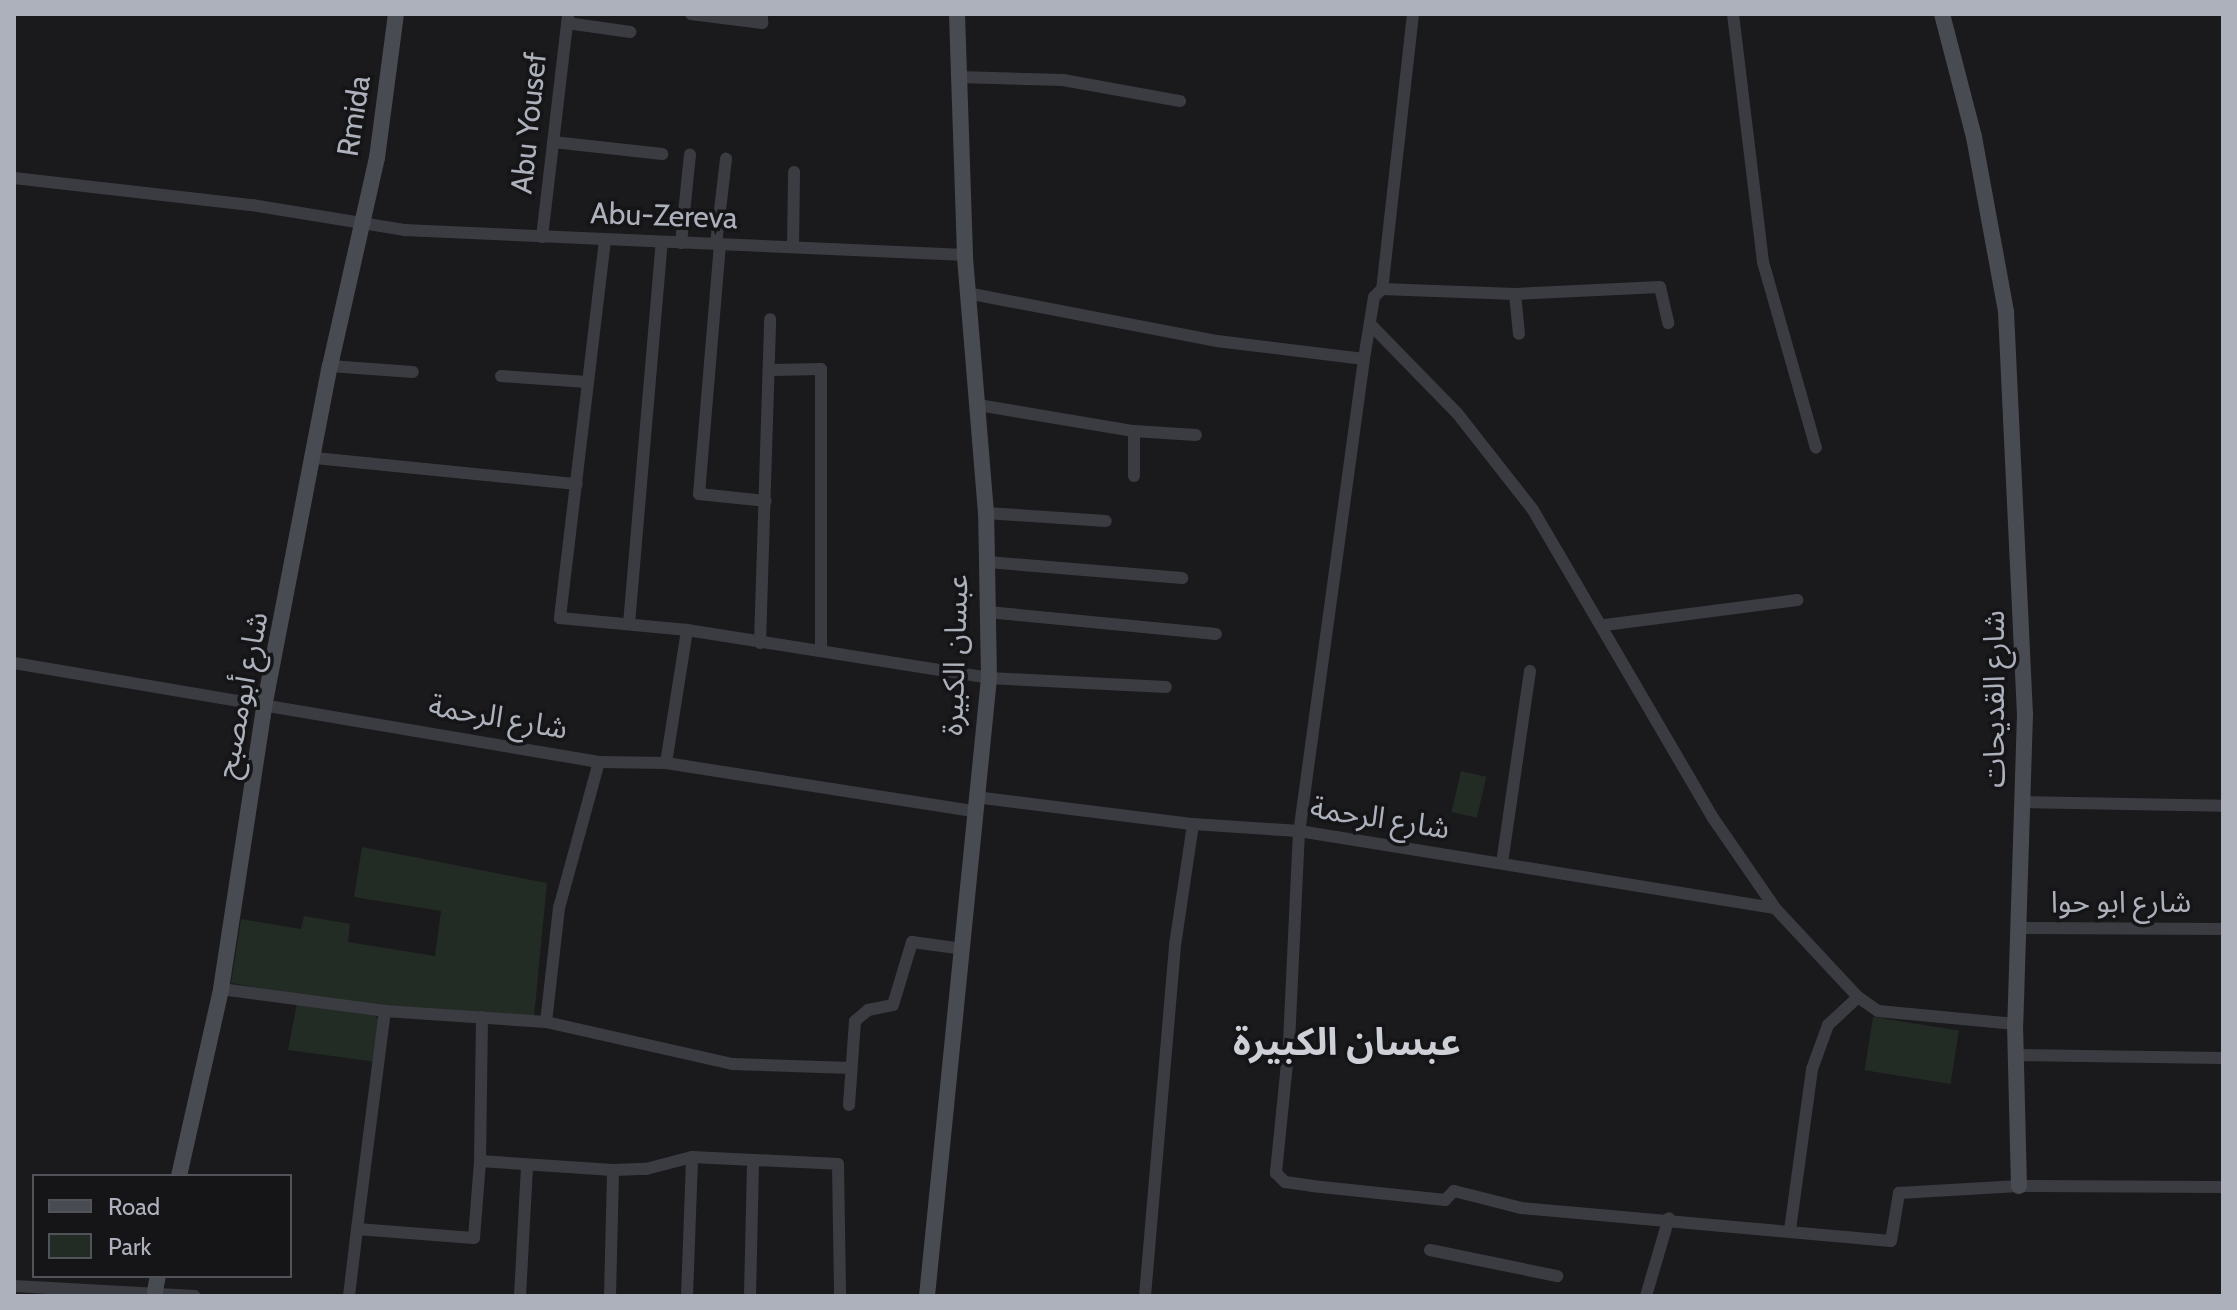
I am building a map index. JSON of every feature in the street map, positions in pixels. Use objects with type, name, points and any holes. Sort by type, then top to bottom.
[{"type":"street","name":"Rmida","points":[[363,225],[396,14]]},
{"type":"street","points":[[691,14],[762,23],[762,14]]},
{"type":"street","name":"عبسان الكبيرة","points":[[927,1296],[989,678],[986,513],[967,293],[957,14]]},
{"type":"street","points":[[1413,14],[1382,289],[1374,297],[1364,359],[1299,831],[1289,1044],[1276,1173],[1285,1182],[1312,1186],[1445,1200],[1454,1191],[1521,1208],[1669,1218],[1891,1241],[1899,1193],[2019,1186],[2223,1187]]},
{"type":"street","points":[[1733,14],[1763,262],[1816,448]]},
{"type":"street","name":"شارع القديحات","points":[[1942,14],[1974,137],[2006,312],[2025,714],[2015,1024],[2019,1186]]},
{"type":"street","points":[[567,18],[630,32]]},
{"type":"street","name":"Abu Yousef","points":[[542,237],[567,18]]},
{"type":"street","points":[[959,77],[1063,80],[1180,101]]},
{"type":"street","points":[[553,142],[662,154]]},
{"type":"street","points":[[681,243],[690,154]]},
{"type":"street","points":[[726,159],[699,494],[766,501]]},
{"type":"street","points":[[793,247],[794,172]]},
{"type":"street","name":"Abu-Zereva","points":[[14,178],[252,205],[363,225],[542,237],[965,255]]},
{"type":"street","name":"شارع أبومصبح","points":[[179,1174],[221,989],[265,702],[315,458],[330,366],[363,225]]},
{"type":"street","points":[[605,240],[560,618],[687,630],[989,678],[1166,687]]},
{"type":"street","points":[[629,624],[662,242]]},
{"type":"street","points":[[1382,289],[1515,294],[1660,287],[1668,323]]},
{"type":"street","points":[[967,293],[1217,341],[1364,359]]},
{"type":"street","points":[[1515,294],[1519,334]]},
{"type":"street","points":[[760,643],[772,370],[770,319]]},
{"type":"street","points":[[1370,324],[1493,455],[1605,625],[1713,818],[1775,908],[1858,997],[1878,1011],[2015,1024]]},
{"type":"street","points":[[330,366],[413,372]]},
{"type":"street","points":[[772,370],[821,369],[821,651]]},
{"type":"street","points":[[501,376],[587,382]]},
{"type":"street","points":[[978,405],[1134,431],[1196,435]]},
{"type":"street","points":[[1134,431],[1134,476]]},
{"type":"street","points":[[315,458],[577,484]]},
{"type":"street","points":[[986,513],[1106,521]]},
{"type":"street","points":[[987,562],[1182,578]]},
{"type":"street","points":[[1605,625],[1797,600]]},
{"type":"street","points":[[988,612],[1216,634]]},
{"type":"street","points":[[666,763],[687,630]]},
{"type":"street","name":"شارع الرحمة","points":[[14,663],[265,702],[599,762],[666,763],[975,804],[1299,831],[1775,908]]},
{"type":"street","points":[[1502,863],[1530,671]]},
{"type":"street","points":[[546,1022],[559,908],[599,762]]},
{"type":"street","points":[[2022,802],[2223,806]]},
{"type":"street","points":[[1145,1296],[1175,945],[1193,824]]},
{"type":"street","name":"شارع ابو حوا","points":[[2018,928],[2223,929]]},
{"type":"street","points":[[849,1105],[855,1021],[868,1010],[893,1005],[912,942],[963,949]]},
{"type":"street","points":[[221,989],[385,1011],[546,1022],[732,1064],[851,1068]]},
{"type":"street","points":[[1790,1230],[1812,1069],[1828,1025],[1858,997]]},
{"type":"street","points":[[349,1296],[385,1011]]},
{"type":"street","points":[[357,1229],[474,1238],[480,1161],[482,1017]]},
{"type":"street","points":[[2016,1055],[2223,1058]]},
{"type":"street","points":[[480,1161],[613,1170],[646,1169],[692,1157],[838,1164],[840,1296]]},
{"type":"street","points":[[687,1296],[692,1157]]},
{"type":"street","points":[[750,1296],[753,1162]]},
{"type":"street","points":[[520,1296],[527,1165]]},
{"type":"street","points":[[610,1296],[613,1170]]},
{"type":"street","points":[[1646,1296],[1669,1218]]},
{"type":"street","points":[[1430,1250],[1557,1276]]},
{"type":"street","points":[[14,1286],[157,1284],[195,1296]]},
{"type":"green space","points":[[1461,771],[1486,777],[1477,818],[1452,812]]},
{"type":"green space","points":[[362,847],[547,883],[534,1017],[376,1008],[231,983],[241,919],[301,929],[304,916],[350,924],[348,942],[435,956],[441,911],[354,897]]},
{"type":"green space","points":[[297,1003],[374,1015],[382,1023],[376,1062],[288,1050]]},
{"type":"green space","points":[[1873,1017],[1959,1031],[1950,1084],[1865,1070]]},
{"type":"district","name":"عبسان الكبيرة","points":[[1347,1042]]}]
